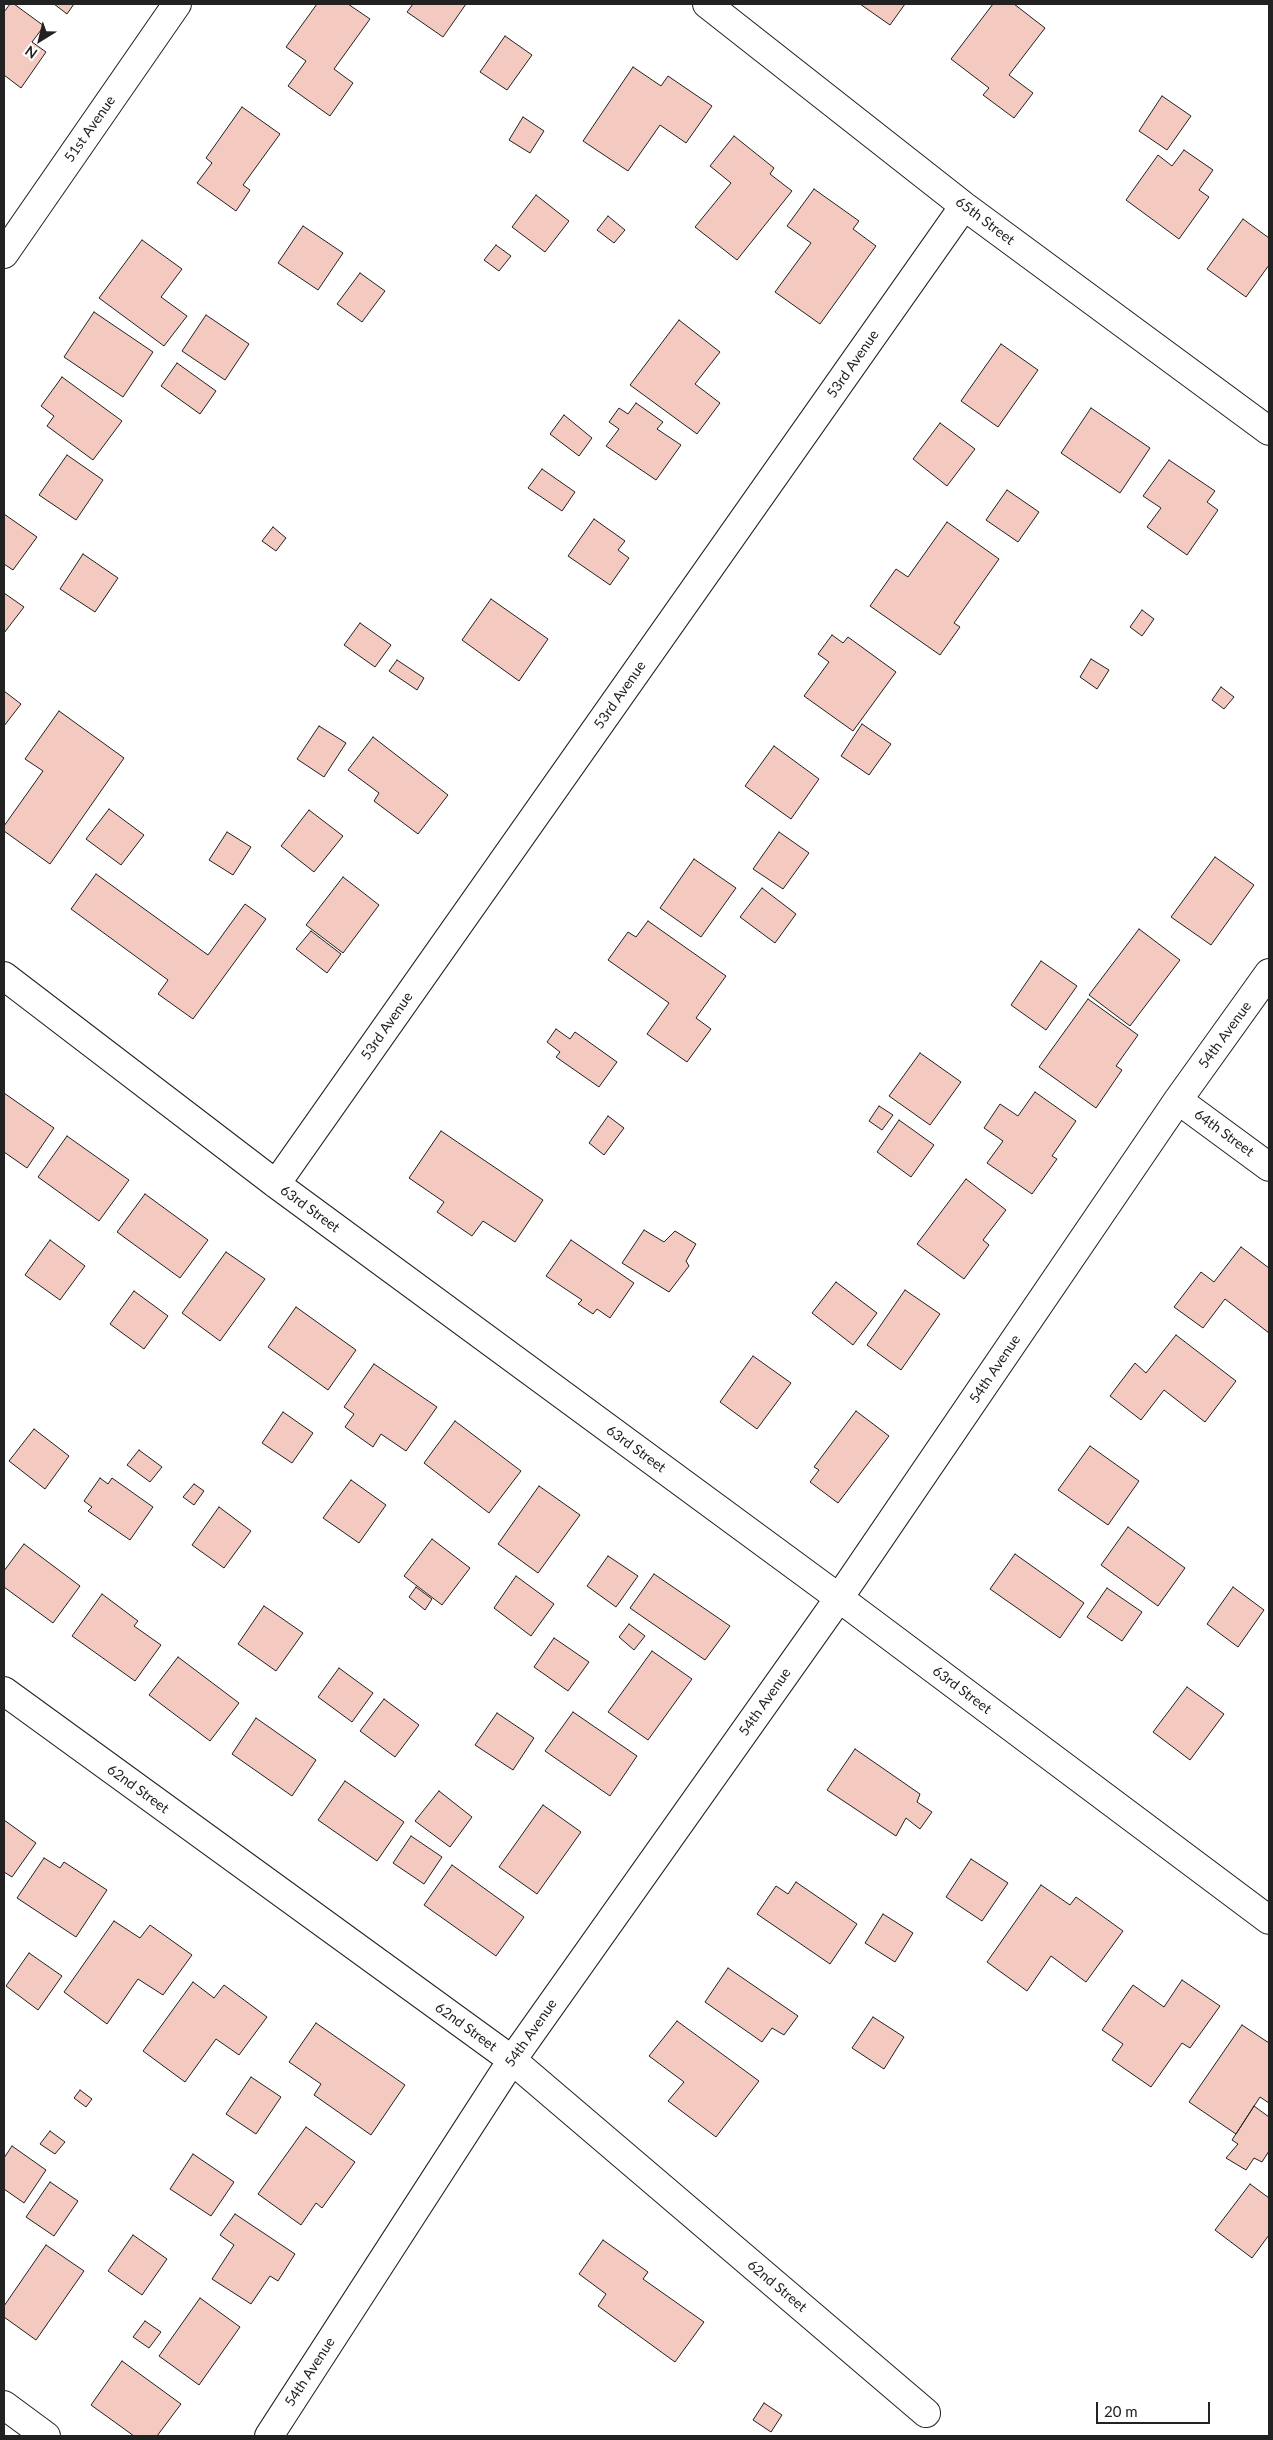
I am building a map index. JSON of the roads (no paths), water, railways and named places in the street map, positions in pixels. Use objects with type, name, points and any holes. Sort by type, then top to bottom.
[{"type":"street","name":"51st Avenue","points":[[4,254],[177,4]]},
{"type":"street","name":"65th Street","points":[[707,4],[964,206],[1269,431]]},
{"type":"street","name":"53rd Avenue","points":[[276,1184],[964,206]]},
{"type":"street","name":"54th Avenue","points":[[269,2436],[512,2060],[839,1598],[1178,1100],[1269,973]]},
{"type":"street","name":"63rd Street","points":[[4,976],[276,1184],[839,1598],[1269,1920]]},
{"type":"street","name":"64th Street","points":[[1178,1100],[1269,1167]]},
{"type":"street","name":"62nd Street","points":[[4,1691],[512,2060],[926,2413]]},
{"type":"street","points":[[4,2405],[46,2436]]}]
